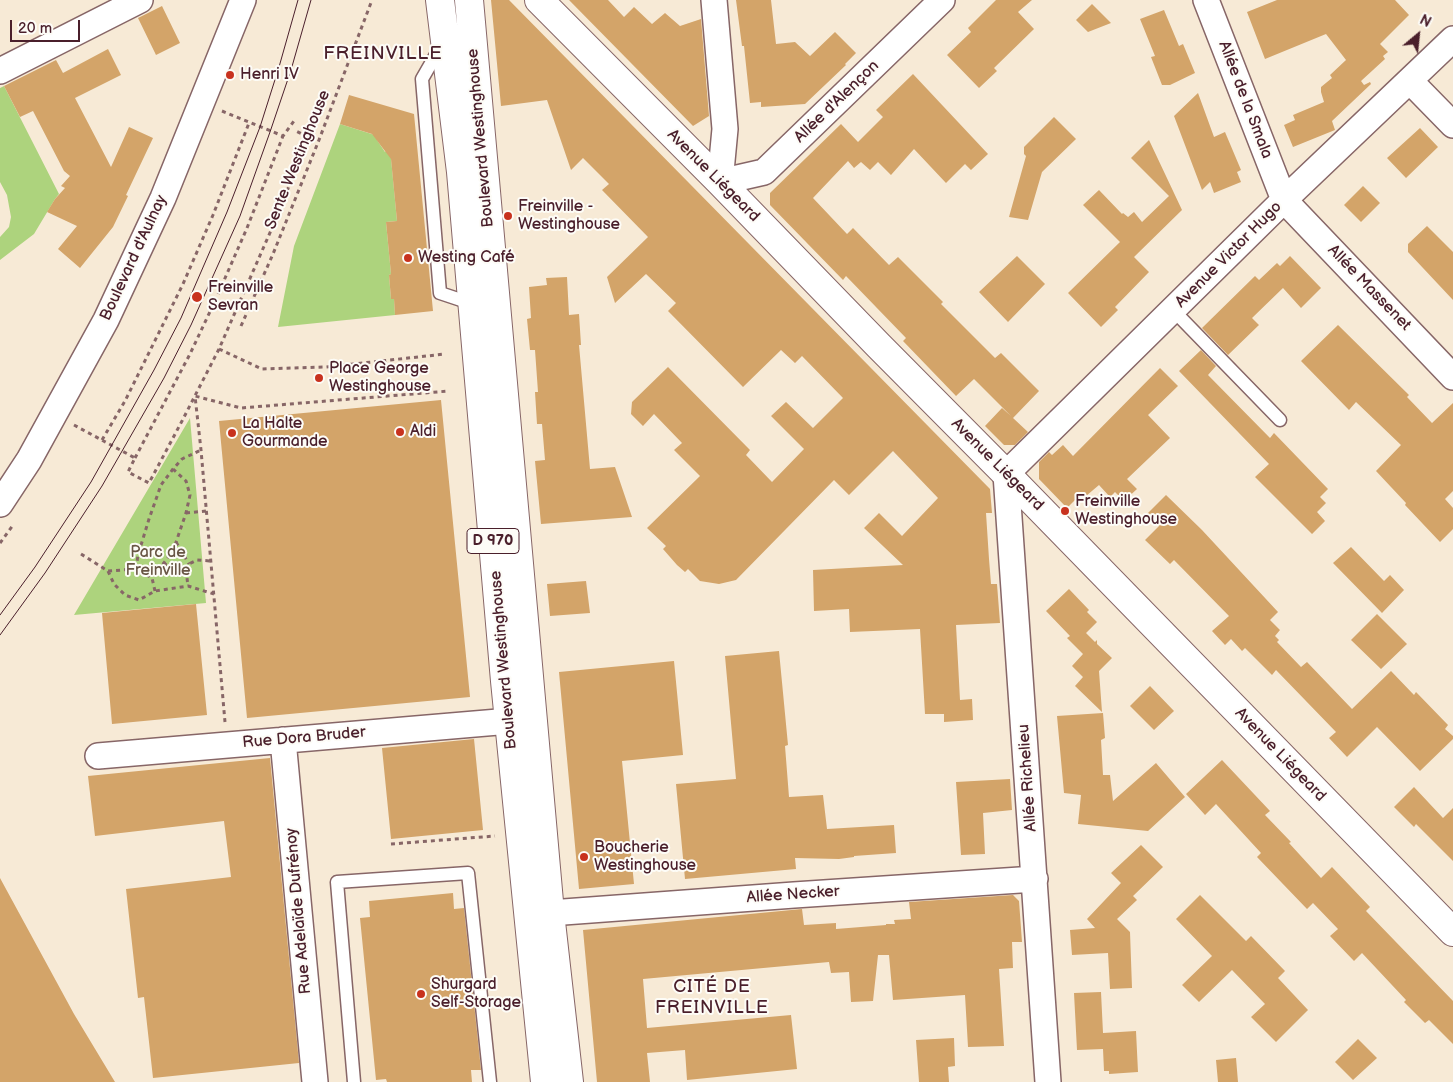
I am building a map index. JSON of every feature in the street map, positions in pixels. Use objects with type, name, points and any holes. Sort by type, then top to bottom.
[{"type":"main road","name":"Boulevard Westinghouse","points":[[440,0],[461,172],[520,834],[545,1082]]},
{"type":"main road","name":"Boulevard Westinghouse","points":[[469,0],[550,913],[569,1082]]},
{"type":"main road","name":"Avenue Liégeard","points":[[539,0],[720,182],[878,346],[1006,474],[1453,932]]},
{"type":"street","points":[[0,71],[140,0]]},
{"type":"street","name":"Boulevard d'Aulnay","points":[[0,504],[29,460],[106,320],[163,198],[243,0]]},
{"type":"street","points":[[714,0],[725,129],[720,182]]},
{"type":"street","name":"Allée d'Alençon","points":[[720,182],[764,172],[942,0]]},
{"type":"street","name":"Allée de la Smala","points":[[1206,0],[1284,200]]},
{"type":"street","name":"Avenue Victor Hugo","points":[[1006,474],[1284,200],[1453,39]]},
{"type":"street","points":[[1410,81],[1453,125]]},
{"type":"street","name":"Allée Massenet","points":[[1284,200],[1453,377]]},
{"type":"street","name":"Allée Richelieu","points":[[1006,474],[1048,1082]]},
{"type":"street","name":"Rue Dora Bruder","points":[[98,756],[510,720]]},
{"type":"street","name":"Rue Adelaïde Dufrénoy","points":[[283,740],[315,1082]]},
{"type":"street","name":"Allée Necker","points":[[550,913],[1035,879]]},
{"type":"lane","points":[[1173,310],[1280,420]]},
{"type":"lane","points":[[354,1082],[337,882],[468,874],[490,1082]]},
{"type":"path","name":"Sente Westinghouse","points":[[241,326],[273,254],[319,140],[372,0]]},
{"type":"path","points":[[201,102],[283,136]]},
{"type":"path","points":[[294,121],[283,136],[247,228],[190,354],[128,472],[148,483],[219,349],[283,203],[306,136],[294,130]]},
{"type":"path","points":[[102,440],[125,400],[184,284],[249,123]]},
{"type":"path","points":[[219,349],[262,369],[326,367],[445,354]]},
{"type":"path","points":[[195,396],[240,408],[449,391]]},
{"type":"path","points":[[195,396],[227,745]]},
{"type":"path","points":[[93,435],[135,458]]},
{"type":"path","points":[[136,569],[138,555],[161,485],[182,459],[201,450]]},
{"type":"path","points":[[108,571],[153,570],[164,564],[176,542],[190,495],[186,481],[173,469]]},
{"type":"path","points":[[186,513],[206,511]]},
{"type":"path","points":[[176,542],[189,564]]},
{"type":"path","points":[[81,554],[108,571],[114,584],[125,595],[139,600],[155,591],[188,586],[214,594]]},
{"type":"path","points":[[188,586],[186,570],[189,564],[197,560],[211,561]]},
{"type":"path","points":[[164,564],[186,570]]},
{"type":"path","points":[[136,569],[152,578],[155,591]]},
{"type":"path","points":[[391,844],[520,834]]},
{"type":"green space","points":[[4,86],[59,194],[34,234],[0,260],[0,237],[9,227],[11,217],[7,195],[0,182],[0,88]]},
{"type":"green space","points":[[340,124],[381,137],[377,140],[385,152],[390,148],[397,221],[386,222],[391,274],[389,275],[391,299],[394,299],[395,315],[278,327],[294,246]]},
{"type":"green space","name":"Parc de Freinville","points":[[190,418],[206,603],[74,615]]},
{"type":"building","points":[[491,0],[509,0],[990,489],[992,513],[986,513],[989,559],[991,584],[997,584],[1000,623],[956,625],[960,700],[972,699],[973,720],[944,722],[944,714],[925,714],[920,629],[850,632],[849,609],[814,611],[813,570],[903,565],[864,528],[879,513],[902,536],[938,498],[893,451],[849,495],[834,480],[736,580],[719,584],[700,581],[688,569],[685,572],[677,565],[663,549],[666,546],[647,528],[700,476],[674,450],[682,443],[654,414],[643,426],[631,414],[632,402],[668,367],[750,450],[746,455],[772,482],[804,449],[771,416],[786,402],[813,428],[843,398],[802,356],[795,363],[781,350],[743,387],[668,311],[676,303],[646,274],[615,303],[607,277],[648,237],[602,190],[609,184],[583,158],[571,170],[547,100],[501,106]]},
{"type":"building","points":[[569,0],[608,0],[624,17],[634,7],[652,24],[665,13],[680,26],[701,19],[709,116],[693,126]]},
{"type":"building","points":[[736,0],[771,0],[776,44],[795,42],[810,56],[835,32],[856,53],[805,104],[761,107],[761,102],[750,103],[744,46],[742,46]]},
{"type":"building","points":[[996,0],[1032,0],[1018,12],[1034,29],[994,68],[997,71],[979,88],[947,55],[971,32],[968,28]]},
{"type":"building","points":[[1277,0],[1395,0],[1409,15],[1380,44],[1388,52],[1383,56],[1385,59],[1361,81],[1364,85],[1370,82],[1371,84],[1332,121],[1335,130],[1293,147],[1284,125],[1295,120],[1293,115],[1324,102],[1321,87],[1332,78],[1330,75],[1346,60],[1326,34],[1265,59],[1247,12]]},
{"type":"building","points":[[1092,4],[1111,23],[1088,32],[1076,20]]},
{"type":"building","points":[[162,6],[180,43],[156,55],[138,18]]},
{"type":"building","points":[[1164,10],[1179,46],[1183,44],[1195,73],[1170,85],[1162,85],[1151,57],[1155,56],[1140,19]]},
{"type":"building","points":[[108,49],[121,75],[75,98],[111,167],[129,127],[153,138],[113,227],[80,268],[58,249],[77,226],[47,212],[65,188],[61,186],[70,176],[64,171],[33,111],[20,117],[4,86],[56,60],[63,73]]},
{"type":"building","points":[[913,74],[988,154],[971,170],[965,164],[946,183],[914,149],[891,175],[878,162],[870,170],[861,162],[854,168],[848,161],[813,198],[847,234],[853,228],[889,265],[898,257],[943,302],[941,304],[995,358],[1001,353],[1039,391],[1013,418],[1028,432],[1015,445],[1004,445],[985,426],[1002,408],[1011,416],[974,379],[956,396],[903,341],[906,338],[846,276],[843,280],[770,205],[770,193],[841,124],[858,142],[883,117],[876,110]]},
{"type":"building","points":[[1198,93],[1214,137],[1225,132],[1241,170],[1237,172],[1241,182],[1214,193],[1210,182],[1202,190],[1174,116]]},
{"type":"building","points":[[349,95],[414,114],[433,311],[395,315],[394,299],[391,299],[389,275],[391,274],[386,222],[397,221],[391,159],[372,134],[340,124]]},
{"type":"building","points":[[1054,117],[1076,139],[1042,172],[1028,220],[1009,217],[1026,156],[1024,154],[1024,147]]},
{"type":"building","points":[[1420,128],[1438,147],[1406,178],[1387,158]]},
{"type":"building","points":[[1149,140],[1182,210],[1134,257],[1149,272],[1115,307],[1118,310],[1101,327],[1068,293],[1120,242],[1083,205],[1099,190],[1122,214],[1128,217],[1134,212],[1142,222],[1169,196],[1131,158]]},
{"type":"building","points":[[1363,186],[1380,203],[1361,222],[1344,205]]},
{"type":"building","points":[[1427,226],[1453,252],[1453,300],[1408,252],[1408,244]]},
{"type":"building","points":[[1017,256],[1045,284],[1008,322],[979,292]]},
{"type":"building","points":[[1290,256],[1321,288],[1301,308],[1283,288],[1252,318],[1259,325],[1228,355],[1202,328],[1255,276],[1259,280],[1277,263],[1280,266]]},
{"type":"building","points":[[567,277],[569,315],[579,314],[581,345],[579,345],[590,469],[615,467],[632,517],[541,524],[535,461],[545,460],[542,424],[537,424],[535,392],[538,392],[535,350],[530,350],[527,319],[531,318],[529,287],[547,285],[546,278]]},
{"type":"building","points":[[1338,325],[1409,395],[1407,397],[1432,423],[1453,403],[1453,491],[1445,499],[1453,508],[1453,529],[1440,542],[1376,471],[1401,445],[1356,402],[1349,410],[1301,361]]},
{"type":"building","points":[[1201,350],[1216,366],[1208,375],[1270,438],[1274,433],[1328,489],[1320,497],[1326,503],[1317,512],[1325,521],[1312,534],[1255,477],[1269,464],[1179,371]]},
{"type":"building","points":[[1160,368],[1178,386],[1148,415],[1170,438],[1127,479],[1137,489],[1124,501],[1115,492],[1110,497],[1099,485],[1086,496],[1083,492],[1067,508],[1039,479],[1039,462],[1049,452],[1052,455],[1063,445],[1073,456]]},
{"type":"building","points":[[441,400],[470,697],[247,718],[219,421]]},
{"type":"building","points":[[1166,495],[1202,530],[1278,612],[1270,620],[1280,630],[1275,636],[1279,640],[1277,642],[1301,667],[1307,662],[1352,709],[1391,671],[1414,695],[1416,692],[1448,725],[1445,729],[1453,736],[1453,739],[1420,771],[1377,727],[1347,757],[1329,738],[1336,732],[1276,670],[1272,675],[1245,648],[1242,651],[1231,639],[1225,645],[1212,631],[1229,616],[1174,560],[1170,564],[1145,540],[1159,526],[1147,514]]},
{"type":"building","points":[[1351,547],[1384,581],[1390,575],[1404,590],[1382,613],[1333,563]]},
{"type":"building","points":[[586,581],[590,613],[550,616],[547,584]]},
{"type":"building","points":[[1069,589],[1089,610],[1087,612],[1097,622],[1086,633],[1095,642],[1097,640],[1097,644],[1112,658],[1099,671],[1102,712],[1075,686],[1083,677],[1072,666],[1083,654],[1067,638],[1070,636],[1046,611]]},
{"type":"building","points":[[196,604],[207,715],[112,724],[102,613]]},
{"type":"building","points":[[1377,614],[1407,644],[1381,669],[1351,640]]},
{"type":"building","points":[[779,651],[788,745],[785,746],[789,797],[823,795],[827,829],[894,825],[896,853],[839,859],[795,858],[796,869],[685,879],[676,784],[736,779],[725,656]]},
{"type":"building","points":[[674,661],[683,755],[622,761],[634,884],[579,889],[559,672]]},
{"type":"building","points":[[1150,686],[1174,711],[1154,730],[1130,706]]},
{"type":"building","points":[[1103,713],[1105,738],[1101,740],[1103,775],[1110,775],[1113,801],[1156,763],[1185,797],[1148,831],[1078,824],[1081,795],[1064,793],[1057,716]]},
{"type":"building","points":[[474,739],[483,830],[391,839],[382,748]]},
{"type":"building","points":[[270,758],[299,1063],[153,1078],[144,997],[138,998],[126,889],[231,877],[224,821],[95,836],[88,776]]},
{"type":"building","points":[[1222,760],[1270,811],[1265,815],[1321,878],[1332,867],[1370,907],[1366,911],[1453,1001],[1453,1044],[1429,1020],[1425,1023],[1404,1002],[1406,1000],[1362,953],[1354,961],[1330,936],[1338,929],[1313,903],[1307,909],[1257,857],[1261,853],[1216,804],[1205,815],[1186,794]]},
{"type":"building","points":[[1010,779],[1012,810],[983,813],[985,854],[961,855],[956,782]]},
{"type":"building","points":[[1414,787],[1443,818],[1453,808],[1453,861],[1416,824],[1414,827],[1394,807]]},
{"type":"building","points":[[1141,845],[1163,867],[1133,896],[1137,900],[1117,919],[1130,932],[1132,988],[1110,989],[1108,953],[1072,955],[1070,930],[1095,928],[1087,919],[1121,883],[1111,873]]},
{"type":"building","points":[[0,878],[74,1014],[115,1082],[0,1082]]},
{"type":"building","name":"Shurgard Self-Storage","points":[[453,893],[454,909],[464,908],[481,1070],[471,1070],[472,1082],[387,1082],[386,1079],[376,1080],[360,918],[370,917],[369,901]]},
{"type":"building","points":[[1013,895],[1019,901],[1022,942],[1012,942],[1013,968],[999,969],[1004,1046],[968,1047],[965,995],[893,1000],[889,955],[878,955],[873,1001],[851,1002],[849,972],[831,973],[829,962],[643,979],[647,1028],[791,1015],[797,1069],[687,1080],[685,1050],[647,1053],[650,1082],[597,1082],[583,930],[802,909],[804,925],[836,923],[836,929],[886,925],[895,924],[894,920],[911,919],[909,902]]},
{"type":"building","points":[[1200,895],[1246,941],[1251,936],[1285,971],[1278,978],[1308,1010],[1276,1042],[1251,1017],[1265,1004],[1232,970],[1199,1002],[1182,985],[1212,956],[1176,919]]},
{"type":"building","points":[[1101,992],[1103,1033],[1136,1031],[1138,1072],[1109,1074],[1109,1071],[1104,1071],[1103,1049],[1077,1050],[1074,993]]},
{"type":"building","points":[[954,1038],[955,1066],[948,1067],[949,1082],[919,1082],[916,1040]]},
{"type":"building","points":[[1358,1039],[1377,1058],[1353,1080],[1335,1062]]},
{"type":"building","points":[[1236,1058],[1238,1082],[1218,1082],[1216,1060]]},
{"type":"tram line","points":[[0,615],[35,567],[91,482],[181,318],[227,212],[260,127],[298,0]]},
{"type":"tram line","points":[[0,635],[45,573],[102,486],[164,378],[191,325],[240,216],[291,70],[311,0]]},
{"type":"place","name":"Henri IV","points":[[230,75]]},
{"type":"place","name":"Freinville - Westinghouse","points":[[508,216]]},
{"type":"place","name":"Westing Café","points":[[408,258]]},
{"type":"place","name":"Freinville Sevran","points":[[197,297]]},
{"type":"place","name":"Place George Westinghouse","points":[[319,378]]},
{"type":"place","name":"Aldi","points":[[400,432]]},
{"type":"place","name":"La Halte Gourmande","points":[[232,433]]},
{"type":"place","name":"Freinville Westinghouse","points":[[1065,511]]},
{"type":"place","name":"Boucherie Westinghouse","points":[[584,857]]},
{"type":"place","name":"Shurgard Self-Storage","points":[[421,994]]},
{"type":"district","name":"FREINVILLE","points":[[383,54]]},
{"type":"district","name":"CITÉ DE FREINVILLE","points":[[712,998]]}]
